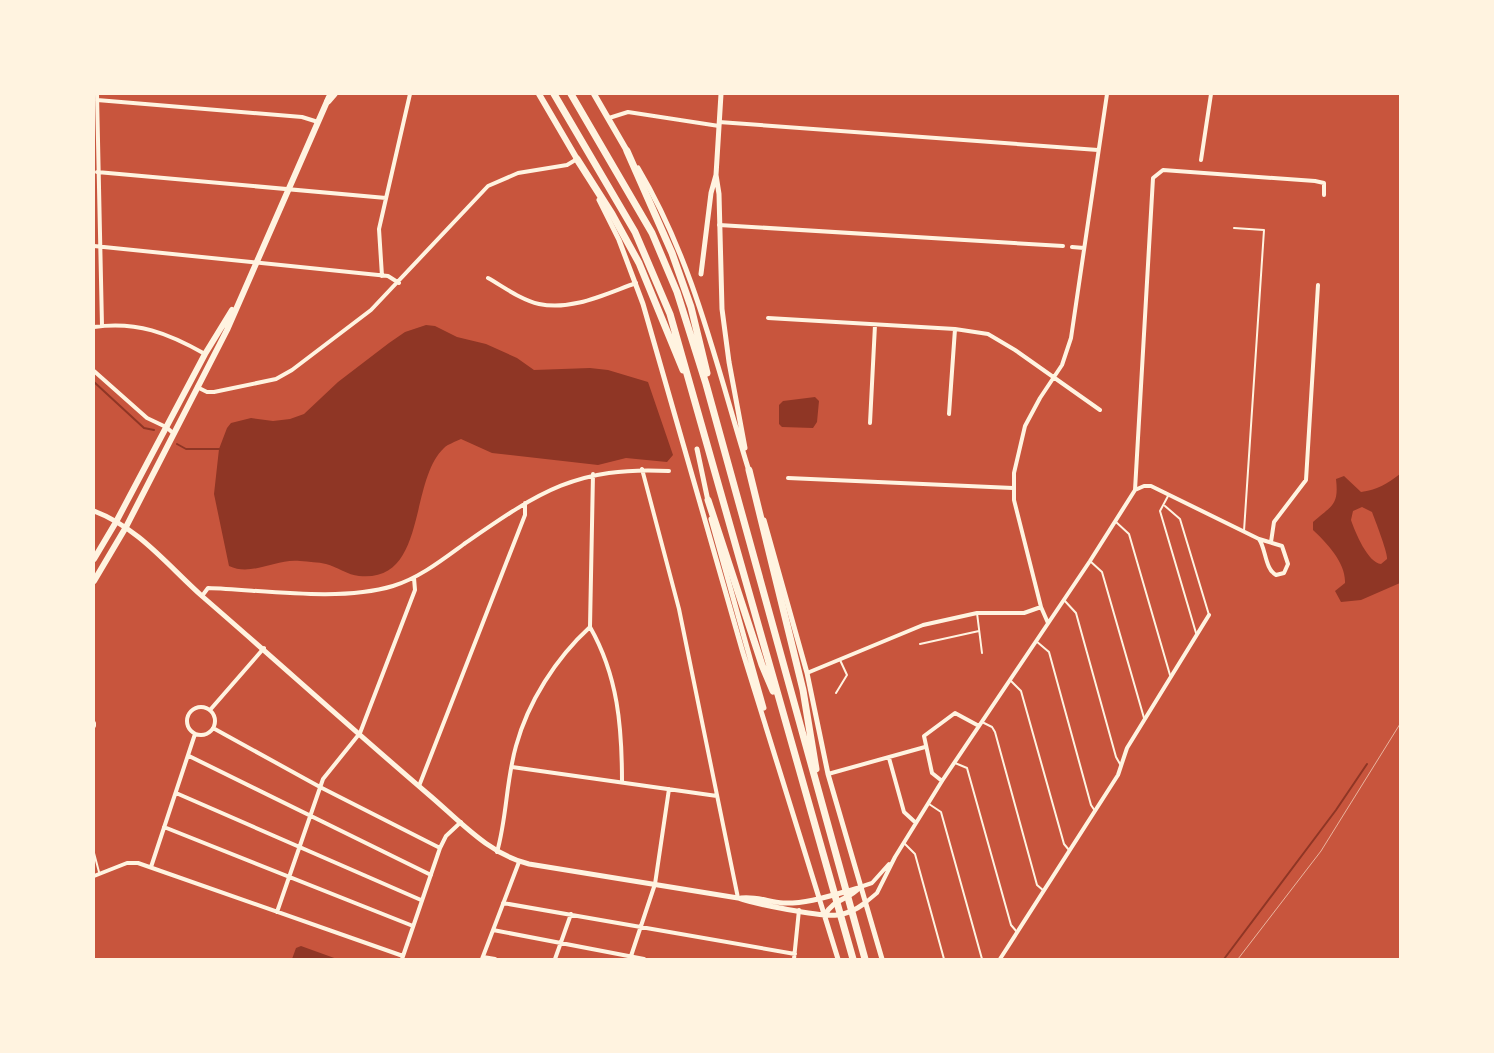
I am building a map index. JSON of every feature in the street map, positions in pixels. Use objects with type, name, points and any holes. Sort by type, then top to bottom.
[{"type":"highway","points":[[554,94],[621,205],[648,259],[670,314],[700,411],[852,959]]},
{"type":"highway","points":[[571,94],[652,233],[677,292],[718,430],[865,959]]},
{"type":"highway","points":[[627,151],[657,217],[691,308],[699,335],[718,430]]},
{"type":"highway","points":[[577,159],[612,214],[642,270],[700,411]]},
{"type":"highway","points":[[749,470],[803,690],[821,802]]},
{"type":"highway","points":[[708,500],[762,665],[784,716]]},
{"type":"main road","points":[[538,94],[577,159]]},
{"type":"main road","points":[[594,94],[627,151]]},
{"type":"main road","points":[[94,559],[116,522],[205,354],[238,300],[258,262],[331,96]]},
{"type":"main road","points":[[94,581],[126,527],[227,330],[238,300]]},
{"type":"street","points":[[97,94],[102,326]]},
{"type":"street","points":[[382,276],[378,239],[410,94]]},
{"type":"street","points":[[701,274],[711,194],[716,175],[721,94]]},
{"type":"street","points":[[1048,623],[1041,607],[1013,488],[1016,459],[1021,437],[1040,398],[1062,365],[1071,338],[1106,94]]},
{"type":"street","points":[[1200,160],[1211,94]]},
{"type":"street","points":[[97,100],[302,117],[318,122]]},
{"type":"street","points":[[608,118],[628,112],[719,124],[1098,150]]},
{"type":"street","points":[[627,151],[652,192],[687,268],[749,470],[807,673],[828,774],[857,889],[882,959]]},
{"type":"street","points":[[196,388],[207,392],[214,392],[276,379],[292,370],[371,310],[399,283],[488,186],[518,173],[567,165],[577,159],[608,217],[636,283],[743,653],[823,897],[838,959]]},
{"type":"street","points":[[94,512],[126,527],[202,596],[496,852],[519,862],[738,898],[750,903],[828,915],[844,913],[863,905],[877,893],[895,857],[942,781],[1116,522],[1135,490],[1153,178],[1163,170],[1315,182],[1324,183],[1324,195]]},
{"type":"street","points":[[98,172],[386,198]]},
{"type":"street","points":[[716,175],[719,194],[720,282],[725,336],[749,470]]},
{"type":"street","points":[[719,225],[1063,246]]},
{"type":"street","points":[[94,246],[382,276],[399,283]]},
{"type":"street","points":[[1072,247],[1084,248]]},
{"type":"street","points":[[488,278],[538,304],[554,306],[573,305],[636,283]]},
{"type":"street","points":[[1271,542],[1274,522],[1306,480],[1318,285]]},
{"type":"street","points":[[768,318],[955,329],[988,334],[1015,350],[1100,410]]},
{"type":"street","points":[[870,423],[875,324]]},
{"type":"street","points":[[94,327],[134,326],[151,329],[176,337],[205,354]]},
{"type":"street","points":[[949,414],[955,329]]},
{"type":"street","points":[[94,371],[147,418],[166,427],[173,433]]},
{"type":"street","points":[[697,449],[708,500],[706,504],[780,769]]},
{"type":"street","points":[[202,596],[208,588],[356,594],[394,586],[414,578],[525,502],[549,489],[593,474],[642,469],[669,471]]},
{"type":"street","points":[[642,469],[680,609],[738,898]]},
{"type":"street","points":[[593,474],[590,627],[598,641],[615,689],[621,720],[622,782]]},
{"type":"street","points":[[788,478],[1013,488]]},
{"type":"street","points":[[1135,490],[1144,486],[1151,486],[1259,539],[1271,542],[1285,549],[1288,564],[1284,574],[1276,575],[1269,569],[1264,547],[1259,539]]},
{"type":"street","points":[[419,786],[526,515],[525,502]]},
{"type":"street","points":[[278,912],[320,786],[323,779],[360,733],[415,590],[414,578]]},
{"type":"street","points":[[807,673],[923,625],[977,613],[1024,613],[1041,607]]},
{"type":"street","points":[[1000,959],[1122,767],[1127,748],[1198,636],[1209,615]]},
{"type":"street","points":[[496,852],[516,746],[526,720],[547,678],[562,656],[590,627]]},
{"type":"street","points":[[210,710],[264,648]]},
{"type":"street","points":[[201,706],[210,710],[215,718],[214,728],[206,734],[196,734],[188,727],[186,722],[189,712],[201,706]]},
{"type":"street","points":[[942,781],[932,773],[924,736],[955,713],[981,724]]},
{"type":"street","points":[[214,728],[320,786],[440,848]]},
{"type":"street","points":[[151,867],[196,734]]},
{"type":"street","points":[[828,774],[925,747]]},
{"type":"street","points":[[189,756],[431,875]]},
{"type":"street","points":[[889,758],[904,812],[916,822]]},
{"type":"street","points":[[512,767],[717,796]]},
{"type":"street","points":[[630,958],[642,928],[655,884],[669,789]]},
{"type":"street","points":[[176,792],[421,900]]},
{"type":"street","points":[[94,876],[127,863],[138,863],[402,957],[440,848],[446,836],[460,822]]},
{"type":"street","points":[[164,827],[413,926]]},
{"type":"street","points":[[828,915],[829,907],[877,878],[895,857]]},
{"type":"street","points":[[495,959],[483,958],[519,862]]},
{"type":"street","points":[[738,898],[751,897],[783,903],[804,901],[857,889]]},
{"type":"street","points":[[503,903],[571,914],[794,957],[799,910],[804,901]]},
{"type":"street","points":[[554,959],[571,914]]},
{"type":"street","points":[[493,930],[630,958],[644,959]]},
{"type":"lane","points":[[1234,228],[1264,230],[1244,531]]},
{"type":"lane","points":[[1169,494],[1165,506],[1160,511],[1194,630],[1198,636]]},
{"type":"lane","points":[[1165,506],[1180,519],[1209,615]]},
{"type":"lane","points":[[1116,522],[1129,534],[1166,664],[1172,677]]},
{"type":"lane","points":[[1090,561],[1102,572],[1145,719]]},
{"type":"lane","points":[[1064,600],[1076,613],[1116,757],[1122,767]]},
{"type":"lane","points":[[977,613],[982,653]]},
{"type":"lane","points":[[920,644],[979,631]]},
{"type":"lane","points":[[1036,641],[1049,652],[1091,805],[1095,811]]},
{"type":"lane","points":[[836,693],[847,675],[840,660]]},
{"type":"lane","points":[[1009,680],[1021,692],[1064,844],[1070,850]]},
{"type":"lane","points":[[981,724],[992,727],[995,732],[1037,885],[1044,891]]},
{"type":"lane","points":[[955,763],[966,768],[1011,925],[1017,933]]},
{"type":"lane","points":[[94,790],[94,798]]},
{"type":"lane","points":[[928,803],[941,812],[982,959]]},
{"type":"lane","points":[[904,843],[915,854],[944,959]]},
{"type":"lane","points":[[94,853],[99,874]]},
{"type":"shaded area","points":[[426,325],[435,326],[457,337],[486,344],[517,358],[534,370],[590,368],[608,370],[648,382],[673,455],[667,462],[626,458],[598,465],[492,453],[461,439],[444,448],[433,464],[425,483],[407,548],[396,564],[381,574],[359,576],[326,564],[300,561],[282,562],[246,569],[229,566],[214,494],[219,449],[227,428],[231,423],[251,418],[273,421],[290,419],[304,414],[338,382],[389,343],[405,332]]},
{"type":"shaded area","points":[[815,397],[819,401],[817,422],[813,428],[782,427],[779,424],[779,405],[783,401]]},
{"type":"shaded area","points":[[1400,474],[1400,583],[1361,600],[1341,602],[1335,591],[1345,583],[1342,568],[1330,547],[1313,530],[1313,522],[1333,504],[1337,488],[1336,479],[1344,476],[1361,492],[1386,484]],"holes":[[[1362,507],[1372,512],[1387,556],[1387,559],[1381,564],[1376,562],[1367,553],[1351,520],[1353,511]]]},
{"type":"shaded area","points":[[301,946],[337,959],[292,959],[296,948]]},
{"type":"waterway","points":[[94,382],[144,428],[154,430]]},
{"type":"waterway","points":[[177,444],[186,449],[219,449]]},
{"type":"waterway","points":[[1224,959],[1336,810],[1367,764]]},
{"type":"tram line","points":[[1238,959],[1321,851],[1400,724]]}]
